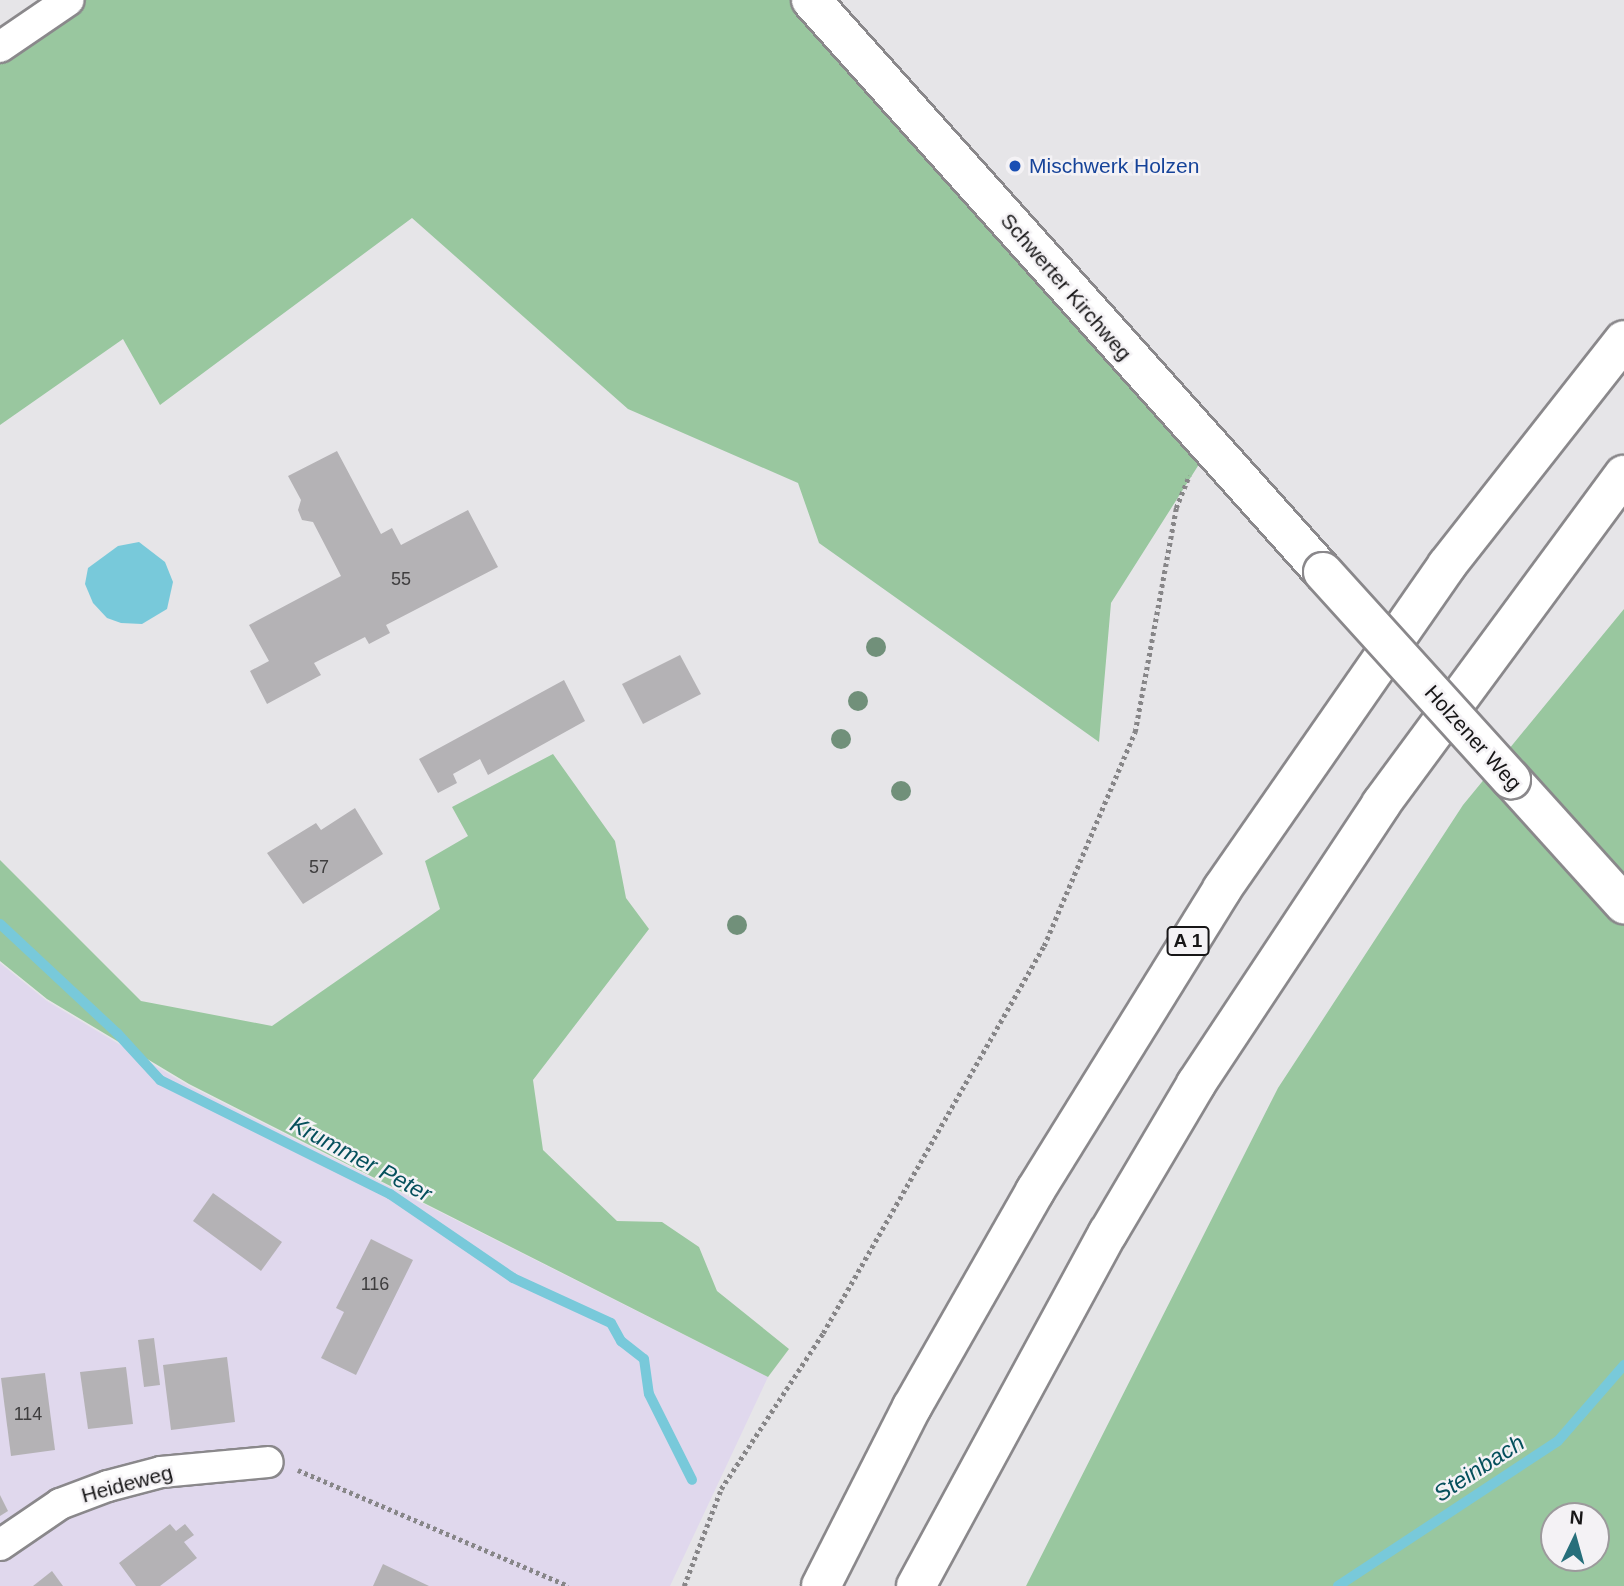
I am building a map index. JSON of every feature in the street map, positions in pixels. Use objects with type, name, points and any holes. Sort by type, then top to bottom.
[{"type":"main road","name":"Schwerter Kirchweg","points":[[811,0],[1323,572]]},
{"type":"main road","name":"A 1","points":[[821,1586],[912,1407],[1035,1191],[1214,901],[1447,565],[1624,340]]},
{"type":"main road","points":[[916,1586],[1108,1233],[1196,1084],[1381,803],[1624,475]]},
{"type":"main road","name":"Holzener Weg","points":[[1323,572],[1624,904]]},
{"type":"street","points":[[0,47],[69,0]]},
{"type":"street","name":"Heideweg","points":[[0,1545],[60,1504],[108,1486],[161,1472],[268,1462]]},
{"type":"path","points":[[684,1586],[721,1489],[823,1333],[1044,946],[1135,732],[1176,508],[1191,471],[1210,447]]},
{"type":"path","points":[[268,1462],[340,1484],[568,1586]]},
{"type":"shaded area","points":[[0,963],[47,1001],[189,1086],[768,1377],[670,1586],[0,1586]]},
{"type":"green space","points":[[69,0],[811,0],[1210,447],[1111,603],[1099,742],[819,543],[798,483],[628,409],[412,218],[160,405],[123,339],[0,425],[0,47]]},
{"type":"green space","points":[[1624,609],[1624,1586],[1026,1586],[1278,1088],[1463,805]]},
{"type":"green space","points":[[553,754],[615,841],[626,898],[649,929],[533,1080],[543,1150],[617,1221],[662,1222],[699,1247],[717,1291],[789,1349],[768,1377],[189,1084],[47,999],[0,961],[0,860],[141,1001],[272,1026],[440,909],[425,861],[468,836],[452,807]]},
{"type":"water","points":[[139,542],[165,562],[173,582],[167,609],[142,624],[121,623],[107,618],[93,603],[85,584],[88,568],[118,546]]},
{"type":"building","points":[[337,451],[381,534],[392,528],[401,545],[468,510],[498,567],[386,625],[390,633],[369,644],[365,637],[314,663],[321,675],[267,704],[250,671],[269,661],[249,625],[341,576],[313,522],[302,520],[298,510],[301,500],[288,476]]},
{"type":"building","points":[[680,655],[701,694],[643,724],[622,684]]},
{"type":"building","points":[[564,680],[585,721],[488,775],[480,759],[453,774],[457,783],[438,793],[419,759]]},
{"type":"building","points":[[355,808],[383,854],[303,904],[267,853],[316,823],[321,830]]},
{"type":"building","points":[[213,1193],[282,1242],[261,1271],[193,1221]]},
{"type":"building","points":[[371,1239],[413,1260],[356,1375],[321,1358],[344,1312],[336,1308]]},
{"type":"building","points":[[154,1338],[160,1385],[144,1387],[138,1340]]},
{"type":"building","points":[[227,1357],[235,1422],[171,1430],[163,1365]]},
{"type":"building","points":[[126,1367],[133,1424],[88,1429],[80,1372]]},
{"type":"building","points":[[45,1373],[55,1450],[11,1456],[1,1378]]},
{"type":"building","points":[[0,1495],[8,1511],[0,1516]]},
{"type":"building","points":[[170,1524],[176,1531],[185,1524],[194,1535],[184,1542],[197,1558],[160,1586],[136,1586],[119,1563]]},
{"type":"building","points":[[383,1564],[429,1586],[373,1586]]},
{"type":"building","points":[[52,1571],[63,1586],[33,1586]]},
{"type":"waterway","name":"Krummer Peter","points":[[0,924],[117,1033],[160,1080],[390,1194],[513,1278],[611,1323],[621,1341],[644,1359],[649,1394],[692,1480]]},
{"type":"waterway","name":"Steinbach","points":[[1338,1586],[1558,1441],[1624,1365]]},
{"type":"place","name":"Mischwerk Holzen","points":[[1015,166]]}]
